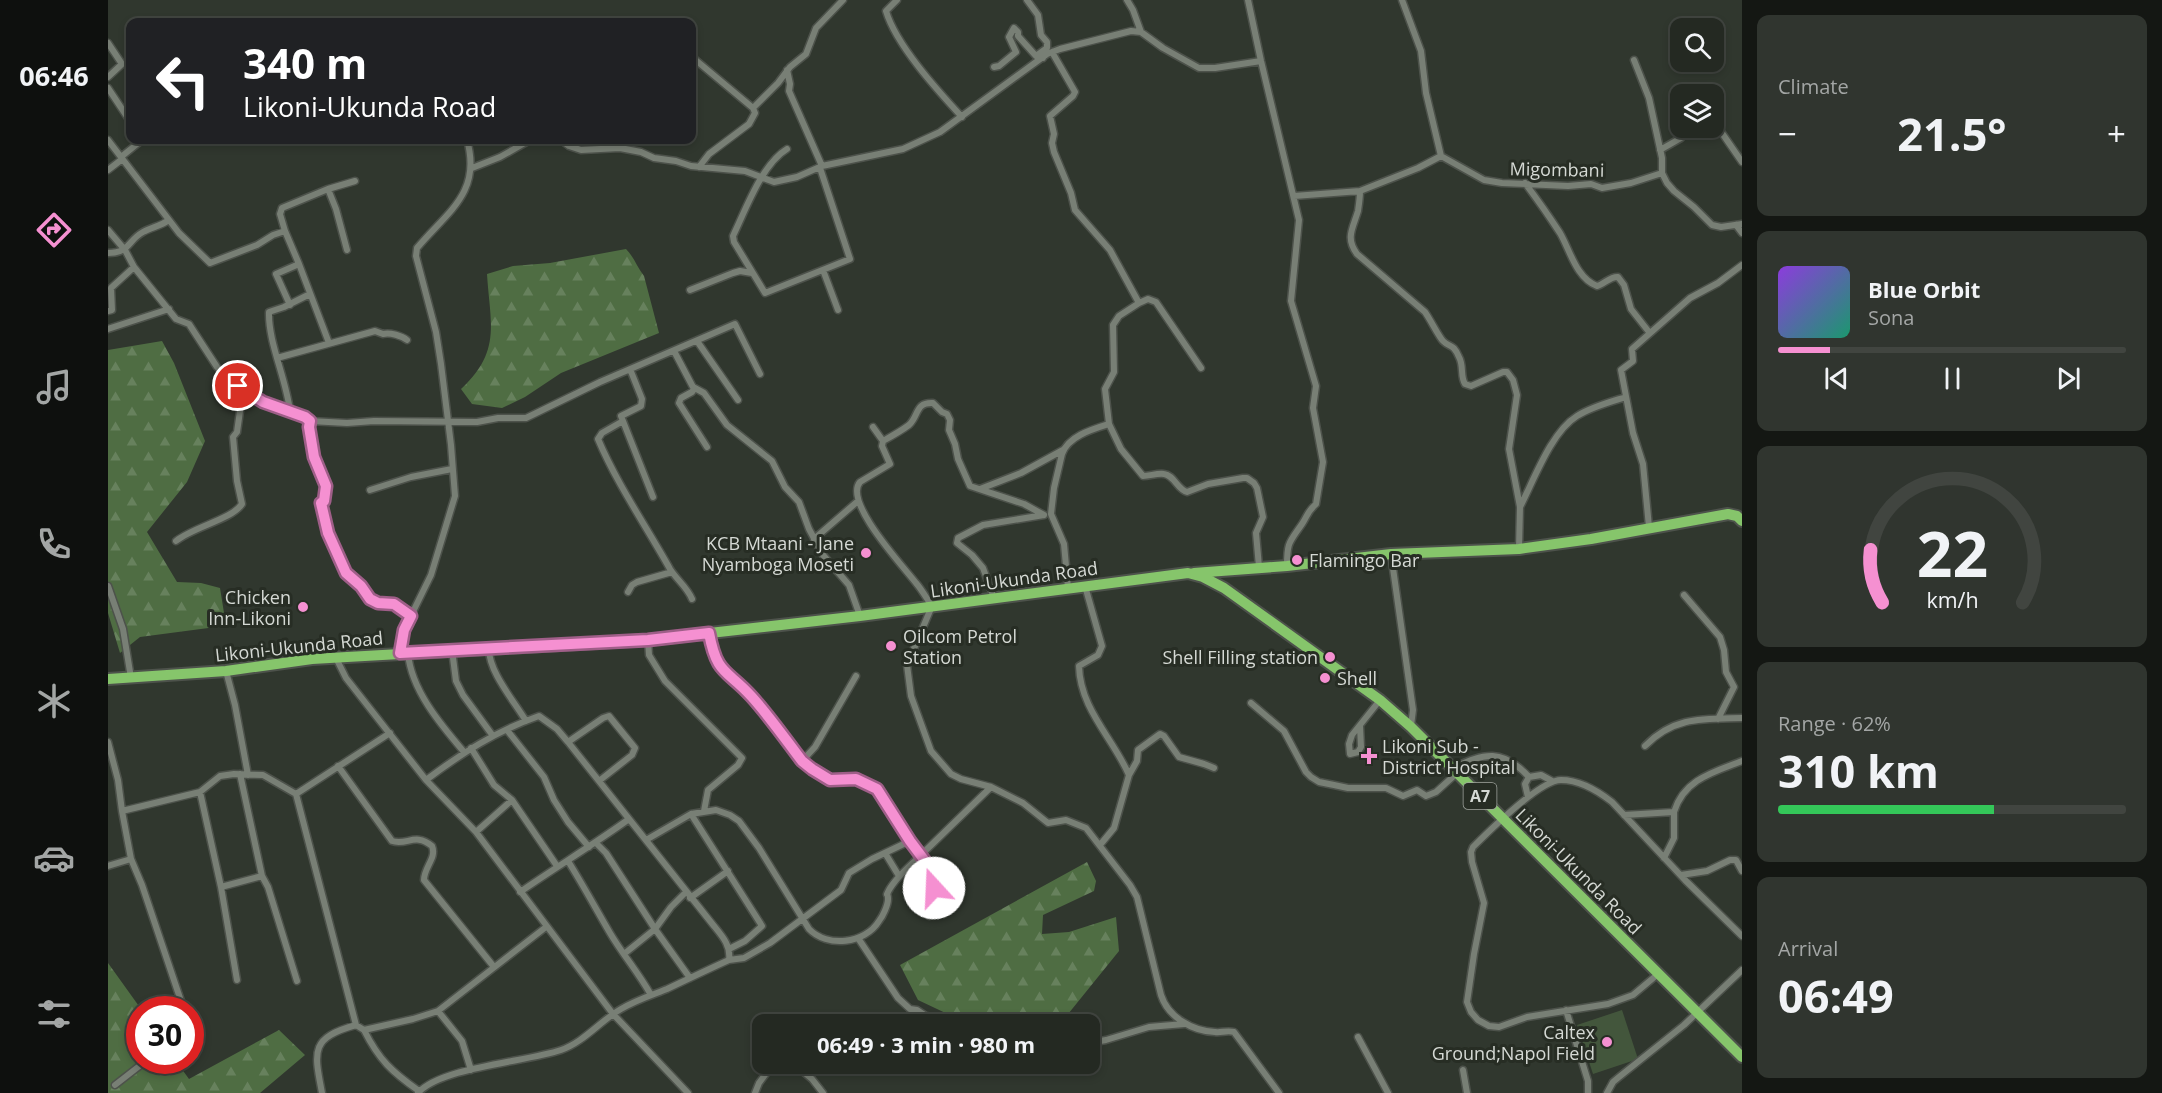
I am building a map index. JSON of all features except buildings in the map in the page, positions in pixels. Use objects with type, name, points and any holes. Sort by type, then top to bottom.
[{"type":"highway","name":"A7","points":[[1188,573],[1287,566],[1391,554],[1519,549],[1591,539],[1728,513]]},
{"type":"highway","points":[[1728,513],[1737,516],[1742,521]]},
{"type":"highway","points":[[1229,592],[1219,579],[1222,572],[1232,569]]},
{"type":"highway","name":"Likoni-Ukunda Road","points":[[108,679],[226,671],[336,658],[404,653],[648,640],[860,616],[1188,573],[1203,577],[1229,592],[1380,700],[1411,727],[1742,1058]]},
{"type":"street","points":[[753,108],[778,83],[786,70],[806,54],[816,28],[843,0]]},
{"type":"street","points":[[897,0],[886,11],[896,32],[921,68],[962,117]]},
{"type":"street","points":[[566,144],[581,150],[620,148],[641,152],[654,158],[737,170],[770,181],[779,181],[821,167],[910,147],[940,132],[962,117],[1040,57],[1047,48],[1047,42],[1041,35],[1038,15],[1027,0]]},
{"type":"street","points":[[1127,0],[1141,32],[1163,48],[1199,68],[1261,61]]},
{"type":"street","points":[[1248,0],[1299,226],[1291,301],[1315,380],[1314,416],[1323,462],[1316,504],[1308,511],[1290,540],[1287,548],[1287,566]]},
{"type":"street","points":[[1294,196],[1360,190],[1418,168],[1441,156],[1426,93],[1421,51],[1402,0]]},
{"type":"street","points":[[994,67],[999,66],[1016,52],[1009,38],[1014,28],[1018,36],[1040,57]]},
{"type":"street","points":[[1040,57],[1123,32],[1141,32]]},
{"type":"street","points":[[108,43],[122,64],[108,77]]},
{"type":"street","points":[[1052,52],[1076,92],[1050,116],[1054,134],[1052,143],[1058,165],[1077,213],[1110,250],[1139,303]]},
{"type":"street","points":[[696,60],[753,108],[755,113],[749,124],[709,154],[699,166]]},
{"type":"street","points":[[1634,60],[1649,98],[1660,150],[1662,173],[1671,189],[1712,225],[1721,227],[1739,225],[1742,233]]},
{"type":"street","points":[[786,70],[790,84],[789,91],[821,167],[851,258],[767,293],[752,273],[734,242],[733,236],[761,177],[777,155],[787,149]]},
{"type":"street","points":[[778,83],[789,91]]},
{"type":"street","points":[[108,88],[126,115]]},
{"type":"street","points":[[1724,136],[1742,162]]},
{"type":"street","points":[[1660,150],[1681,138]]},
{"type":"street","points":[[108,140],[188,243],[210,263],[257,245],[285,231]]},
{"type":"street","points":[[108,170],[137,144]]},
{"type":"street","points":[[464,752],[430,712],[404,653],[404,630],[431,575],[455,496],[451,445],[436,332],[416,256],[417,248],[454,210],[468,186],[472,168],[468,144]]},
{"type":"street","points":[[472,168],[500,157],[523,144]]},
{"type":"street","name":"Migombani","points":[[1441,156],[1484,180],[1502,183],[1568,186],[1591,184],[1602,188],[1631,183],[1662,173]]},
{"type":"street","points":[[329,344],[285,231],[280,209],[328,189],[355,181]]},
{"type":"street","points":[[1525,183],[1559,232],[1579,271],[1589,282],[1597,286],[1613,277],[1618,277],[1624,285],[1631,309],[1649,332]]},
{"type":"street","points":[[328,189],[347,250]]},
{"type":"street","points":[[1360,190],[1358,209],[1350,236],[1352,247],[1357,254],[1414,301],[1434,323],[1443,341],[1453,345],[1459,355],[1463,368],[1462,380],[1465,384],[1471,386],[1503,372],[1510,375],[1513,380],[1517,395],[1509,454],[1520,507],[1519,549]]},
{"type":"street","points":[[108,253],[120,253],[143,232],[169,220]]},
{"type":"street","points":[[108,231],[125,250],[134,267],[176,319],[189,324],[228,379],[263,402],[310,421],[477,422],[532,416],[600,382],[735,324],[760,374]]},
{"type":"street","points":[[290,305],[276,274],[299,264]]},
{"type":"street","points":[[1648,527],[1643,464],[1635,442],[1621,370],[1633,361],[1632,349],[1649,332],[1690,298],[1718,283],[1742,265]]},
{"type":"street","points":[[108,311],[112,310],[111,288],[134,267]]},
{"type":"street","points":[[823,270],[838,310]]},
{"type":"street","points":[[690,290],[733,273],[752,273]]},
{"type":"street","points":[[290,411],[273,341],[269,312],[290,305],[310,294]]},
{"type":"street","points":[[1201,368],[1156,302],[1148,299],[1139,303],[1119,316],[1113,326],[1114,372],[1105,389],[1109,424],[1120,449],[1143,476],[1165,474],[1187,492],[1208,484],[1243,478],[1251,480],[1257,488],[1263,517],[1256,533],[1259,567]]},
{"type":"street","points":[[108,329],[169,309]]},
{"type":"street","points":[[278,358],[375,331],[407,340]]},
{"type":"street","points":[[697,341],[738,400]]},
{"type":"street","points":[[674,351],[693,387],[704,393],[727,425],[772,461],[784,487],[799,502],[814,539],[830,564],[849,585],[860,616]]},
{"type":"street","points":[[630,369],[642,400],[641,406],[621,417],[653,497]]},
{"type":"street","points":[[693,387],[692,392],[679,401],[707,447]]},
{"type":"street","points":[[176,541],[200,526],[221,520],[235,512],[242,504],[237,482],[233,437],[237,432],[243,390]]},
{"type":"street","points":[[1520,507],[1550,448],[1571,420],[1589,410],[1626,397]]},
{"type":"street","points":[[883,441],[912,422],[919,408],[929,402],[935,403],[950,418],[950,432],[955,444],[957,459],[972,488],[1024,504],[1048,515],[1064,543],[1068,588]]},
{"type":"street","points":[[310,421],[314,457],[326,488],[324,501],[321,503],[322,512],[343,569],[361,586],[370,599],[378,603],[394,604],[411,616]]},
{"type":"street","points":[[623,421],[602,433],[598,439],[622,486],[672,572],[683,583],[692,599]]},
{"type":"street","points":[[980,489],[1021,473],[1064,449],[1083,434],[1109,424]]},
{"type":"street","points":[[873,427],[883,441],[882,446],[890,465],[860,482],[856,486],[856,492],[858,501],[877,532],[932,606],[907,661],[911,696],[931,751],[942,766],[961,779],[991,788],[1034,810],[1048,823],[1066,820],[1079,824],[1090,832],[1137,897],[1162,999],[1184,1024]]},
{"type":"street","points":[[1048,515],[1064,449]]},
{"type":"street","points":[[370,490],[411,477],[452,470]]},
{"type":"street","points":[[814,539],[858,501]]},
{"type":"street","points":[[1728,513],[1742,511]]},
{"type":"street","points":[[994,598],[983,568],[956,540],[961,535],[983,525],[1048,515]]},
{"type":"street","points":[[1391,554],[1413,710],[1411,727]]},
{"type":"street","points":[[628,592],[637,582],[672,572]]},
{"type":"street","points":[[108,586],[125,636],[131,678]]},
{"type":"street","points":[[1085,586],[1102,646],[1098,655],[1079,666],[1083,692],[1097,724],[1108,738],[1129,775]]},
{"type":"street","points":[[1684,595],[1723,644],[1726,672],[1734,687],[1718,719]]},
{"type":"street","points":[[709,633],[713,653],[723,672],[752,696],[802,761],[830,780],[856,779],[874,786],[928,865],[934,880],[933,891],[924,903],[929,916]]},
{"type":"street","points":[[648,640],[649,656],[665,681],[742,758],[738,765],[708,790],[704,811]]},
{"type":"street","points":[[489,648],[488,658],[493,669],[526,721]]},
{"type":"street","points":[[452,650],[456,681],[463,695],[494,736]]},
{"type":"street","points":[[336,658],[346,678],[426,780],[476,832],[613,1014],[685,1092]]},
{"type":"street","points":[[226,671],[248,775]]},
{"type":"street","points":[[802,761],[815,747],[856,676]]},
{"type":"street","points":[[1360,726],[1380,700]]},
{"type":"street","points":[[1251,703],[1284,731],[1306,772],[1319,782],[1348,788],[1386,788],[1403,796],[1417,790],[1426,796],[1436,792],[1455,771],[1472,759],[1492,756],[1514,762],[1529,777]]},
{"type":"street","points":[[426,780],[471,748],[539,716],[557,729],[568,742],[714,926],[729,949],[729,960]]},
{"type":"street","points":[[568,742],[609,716],[635,748],[632,755],[599,781]]},
{"type":"street","points":[[1646,746],[1655,737],[1685,721],[1742,718]]},
{"type":"street","points":[[507,730],[544,777],[554,800],[568,822],[589,847]]},
{"type":"street","points":[[296,794],[390,733]]},
{"type":"street","points":[[1100,845],[1114,828],[1129,775],[1137,761],[1138,750],[1160,735],[1164,736],[1179,757],[1214,768]]},
{"type":"street","points":[[108,742],[118,780],[131,859],[179,996]]},
{"type":"street","points":[[471,748],[494,785],[512,800],[557,866]]},
{"type":"street","points":[[1664,858],[1674,838],[1674,812],[1677,802],[1694,781],[1742,761]]},
{"type":"street","points":[[338,766],[392,841],[400,843],[416,838],[432,846],[433,855],[424,875],[427,884],[494,968]]},
{"type":"street","points":[[122,811],[200,792],[220,776],[240,774],[263,775],[296,794],[356,1024],[363,1030],[376,1053],[391,1071],[419,1092],[432,1082],[471,1070],[563,1049],[576,1043],[613,1014],[729,960],[744,958],[841,890],[849,873],[910,841]]},
{"type":"street","points":[[240,774],[262,876],[273,903],[297,981]]},
{"type":"street","points":[[1529,777],[1541,775],[1552,782]]},
{"type":"street","points":[[1528,797],[1525,784],[1529,777]]},
{"type":"street","points":[[1658,974],[1641,989],[1622,1000],[1527,1017],[1499,1028],[1478,1020],[1468,1007],[1470,976],[1484,903],[1472,861],[1471,849],[1528,797],[1552,782],[1563,780],[1592,788],[1612,802],[1681,876],[1742,936]]},
{"type":"street","points":[[646,840],[691,814],[721,811],[739,821],[759,848],[812,932],[821,937],[845,942],[858,938],[873,928],[879,921],[888,900],[889,891],[899,876],[991,788]]},
{"type":"street","points":[[200,792],[221,887],[237,980]]},
{"type":"street","points":[[476,832],[512,800]]},
{"type":"street","points":[[1624,815],[1674,812]]},
{"type":"street","points":[[691,814],[762,926],[745,941],[729,949]]},
{"type":"street","points":[[520,892],[629,819]]},
{"type":"street","points":[[596,843],[606,854],[690,978]]},
{"type":"street","points":[[885,853],[899,876]]},
{"type":"street","points":[[108,866],[131,859]]},
{"type":"street","points":[[1681,876],[1707,871],[1734,859],[1739,863],[1742,871]]},
{"type":"street","points":[[568,861],[651,995]]},
{"type":"street","points":[[690,898],[728,871]]},
{"type":"street","points":[[221,887],[262,876]]},
{"type":"street","points":[[624,954],[655,929],[686,891]]},
{"type":"street","points":[[363,1030],[438,1011],[546,927]]},
{"type":"street","points":[[858,938],[898,998],[910,1009],[925,1014]]},
{"type":"street","points":[[1607,1093],[1612,1082],[1697,1013],[1742,970]]},
{"type":"street","points":[[1566,1010],[1577,1053],[1585,1072],[1588,1093]]},
{"type":"street","points":[[438,1011],[462,1041],[471,1070]]},
{"type":"street","points":[[322,1093],[315,1060],[318,1049],[322,1042],[332,1034],[356,1024]]},
{"type":"street","points":[[1100,1041],[1149,1027],[1184,1024],[1208,1031],[1234,1032],[1279,1093]]},
{"type":"street","points":[[1358,1037],[1388,1093]]},
{"type":"street","points":[[1463,1070],[1467,1093]]},
{"type":"street","points":[[115,1085],[129,1074]]},
{"type":"street","points":[[755,1093],[766,1074]]},
{"type":"street","points":[[806,1074],[823,1093]]},
{"type":"green space","points":[[626,249],[644,276],[659,333],[561,373],[525,397],[502,408],[472,404],[461,389],[483,362],[491,336],[487,274],[513,266],[550,263]]},
{"type":"green space","points":[[162,341],[174,363],[205,441],[187,482],[147,532],[177,582],[201,583],[220,588],[224,613],[215,615],[216,627],[140,637],[120,653],[108,613],[108,350]]},
{"type":"green space","points":[[1087,862],[1096,881],[1094,891],[1043,915],[1042,934],[1069,932],[1116,917],[1119,951],[1068,1014],[948,1014],[918,1000],[900,965]]},
{"type":"green space","points":[[108,963],[132,996],[126,996],[126,1074],[185,1074],[189,1079],[198,1074],[204,1074],[204,1071],[279,1030],[305,1055],[260,1093],[108,1093]]},
{"type":"green space","name":"Caltex Ground;Napol Field","points":[[1622,1010],[1638,1059],[1593,1074],[1577,1025]]},
{"type":"place","name":"KCB Mtaani - Jane Nyamboga Moseti","points":[[866,553]]},
{"type":"place","name":"Flamingo Bar","points":[[1297,560]]},
{"type":"place","name":"Chicken Inn-Likoni","points":[[303,607]]},
{"type":"place","name":"Oilcom Petrol Station","points":[[891,646]]},
{"type":"place","name":"Shell Filling station","points":[[1330,657]]},
{"type":"place","name":"Shell","points":[[1325,678]]},
{"type":"place","name":"Likoni Sub - District Hospital","points":[[1369,756]]},
{"type":"place","name":"Caltex Ground;Napol Field","points":[[1607,1042]]},
{"type":"route","points":[[238,386],[263,402],[305,417],[310,421],[314,457],[326,486],[324,501],[321,503],[328,533],[343,569],[361,586],[370,599],[378,603],[394,604],[411,616],[404,630],[400,653],[648,640],[709,633],[713,653],[723,672],[752,696],[802,761],[830,780],[851,778],[877,789],[928,865],[932,872],[934,888]]}]
